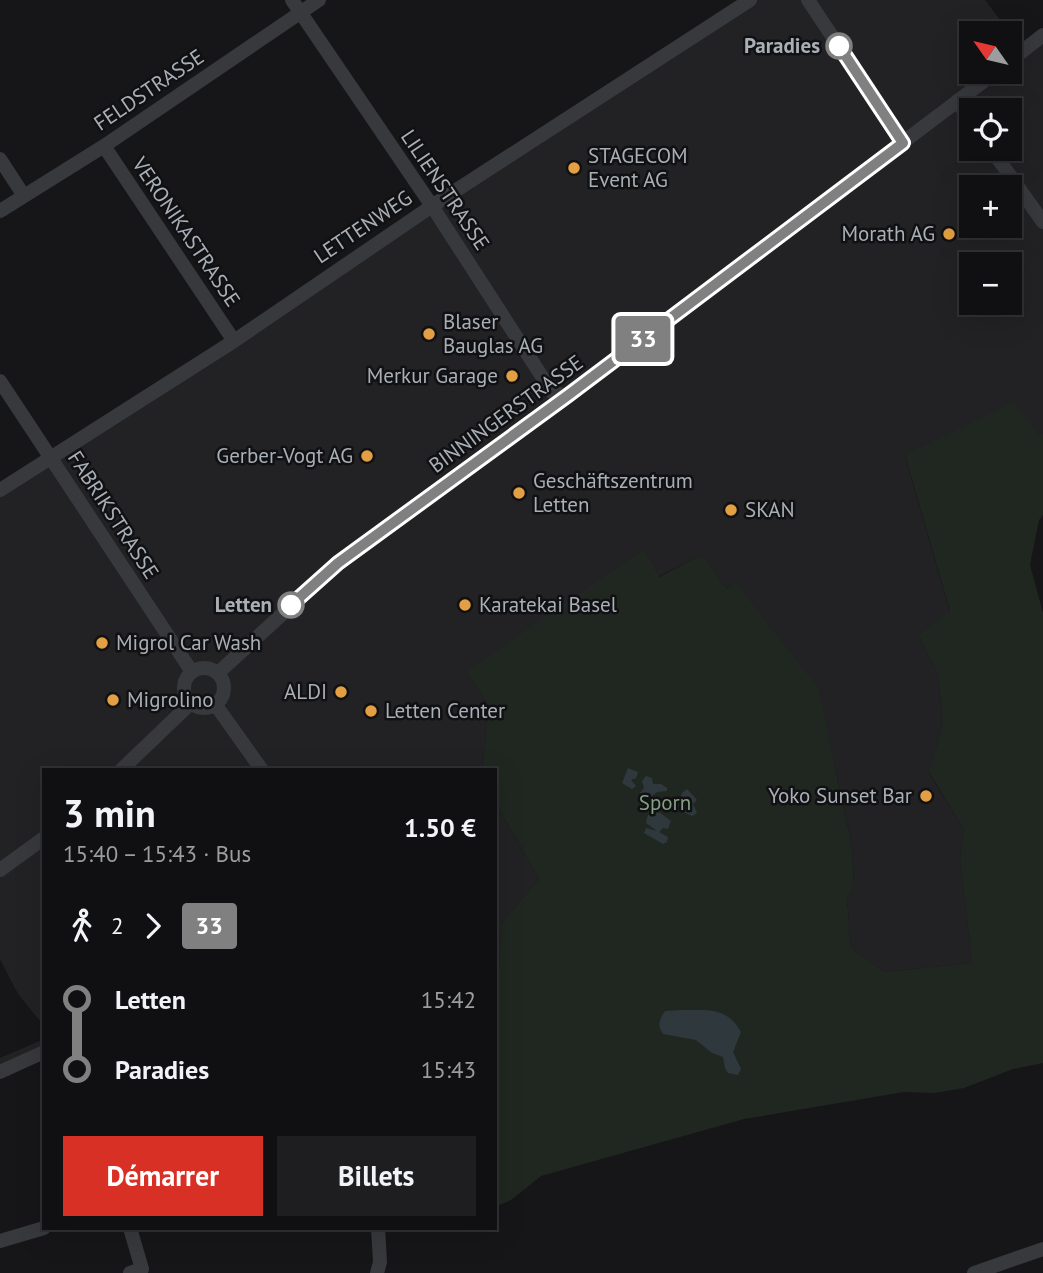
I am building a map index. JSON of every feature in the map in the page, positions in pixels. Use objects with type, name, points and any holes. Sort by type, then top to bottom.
[{"type":"street","name":"FELDSTRASSE","points":[[0,211],[104,146],[296,6],[319,0]]},
{"type":"street","name":"LETTENWEG","points":[[0,490],[234,341],[432,206],[750,0]]},
{"type":"street","points":[[808,0],[903,143]]},
{"type":"street","name":"LILIENSTRASSE","points":[[296,6],[432,206],[552,392],[567,396]]},
{"type":"street","points":[[1022,52],[1043,35]]},
{"type":"street","name":"BINNINGERSTRASSE","points":[[218,673],[338,563],[567,396],[980,84]]},
{"type":"street","name":"VERONIKASTRASSE","points":[[104,146],[234,341]]},
{"type":"street","points":[[0,159],[24,196]]},
{"type":"street","points":[[1000,161],[1043,222]]},
{"type":"street","name":"FABRIKSTRASSE","points":[[0,381],[191,672]]},
{"type":"street","points":[[202,667],[218,673],[222,678],[224,690],[215,704],[203,708],[191,703],[184,691],[184,684],[191,672],[202,667]]},
{"type":"street","points":[[123,768],[191,703]]},
{"type":"street","points":[[215,704],[261,768]]},
{"type":"street","points":[[0,870],[42,839]]},
{"type":"street","points":[[0,1072],[42,1053]]},
{"type":"street","points":[[0,1241],[42,1229]]},
{"type":"street","points":[[130,1273],[142,1269],[131,1230]]},
{"type":"street","points":[[377,1273],[380,1262],[378,1230]]},
{"type":"street","points":[[974,1273],[1043,1249]]},
{"type":"shaded area","points":[[750,0],[985,0],[1001,21],[959,21],[959,84],[1022,84],[1022,50],[1043,35],[1043,435],[905,456],[950,612],[918,635],[938,674],[943,723],[929,773],[964,830],[960,859],[972,963],[885,972],[851,948],[847,899],[854,883],[852,847],[834,762],[734,583],[727,589],[702,555],[466,671],[489,706],[482,768],[42,768],[42,1024],[18,994],[0,959],[0,490]]},
{"type":"shaded area","points":[[628,768],[638,772],[636,778],[631,780],[636,786],[632,789],[622,783]]},
{"type":"shaded area","points":[[646,776],[652,778],[653,784],[661,784],[667,788],[667,791],[657,792],[651,797],[642,796],[642,781]]},
{"type":"shaded area","points":[[687,789],[697,800],[693,804],[697,813],[692,816],[681,811],[678,805],[682,793]]},
{"type":"shaded area","points":[[497,806],[539,879],[503,921],[497,994]]},
{"type":"shaded area","points":[[659,812],[671,821],[668,829],[663,828],[659,832],[668,837],[663,844],[644,833],[646,828],[657,831],[646,823],[648,815]]},
{"type":"shaded area","points":[[701,1010],[723,1014],[736,1024],[741,1032],[733,1052],[741,1069],[738,1075],[728,1073],[723,1057],[712,1053],[696,1040],[663,1034],[660,1022],[665,1011]]},
{"type":"shaded area","points":[[42,1040],[42,1051],[0,1069],[0,1058]]},
{"type":"green space","name":"Sporn","points":[[1014,402],[1038,435],[1043,435],[1043,515],[1039,520],[1030,565],[1043,613],[1043,1063],[1013,1069],[964,1088],[934,1093],[904,1092],[744,1119],[541,1176],[511,1200],[497,1206],[497,992],[502,926],[503,921],[539,879],[497,806],[497,768],[482,768],[489,706],[466,671],[644,550],[659,577],[702,555],[727,589],[735,582],[818,688],[852,847],[854,884],[847,899],[851,948],[885,972],[972,963],[960,859],[964,830],[929,772],[943,723],[938,674],[918,635],[950,611],[905,455]]},
{"type":"bus line","name":"33","points":[[291,605],[338,563],[567,396],[903,143],[839,46]]},
{"type":"place","name":"Paradies","points":[[839,46]]},
{"type":"place","name":"STAGECOM Event AG","points":[[574,168]]},
{"type":"place","name":"Morath AG","points":[[949,234]]},
{"type":"place","name":"Blaser Bauglas AG","points":[[429,334]]},
{"type":"place","name":"Merkur Garage","points":[[512,376]]},
{"type":"place","name":"Gerber-Vogt AG","points":[[367,456]]},
{"type":"place","name":"Geschäftszentrum Letten","points":[[519,493]]},
{"type":"place","name":"SKAN","points":[[731,510]]},
{"type":"place","name":"Letten","points":[[291,605]]},
{"type":"place","name":"Karatekai Basel","points":[[465,605]]},
{"type":"place","name":"Migrol Car Wash","points":[[102,643]]},
{"type":"place","name":"ALDI","points":[[341,692]]},
{"type":"place","name":"Migrolino","points":[[113,700]]},
{"type":"place","name":"Letten Center","points":[[371,711]]},
{"type":"place","name":"Yoko Sunset Bar","points":[[926,796]]}]
